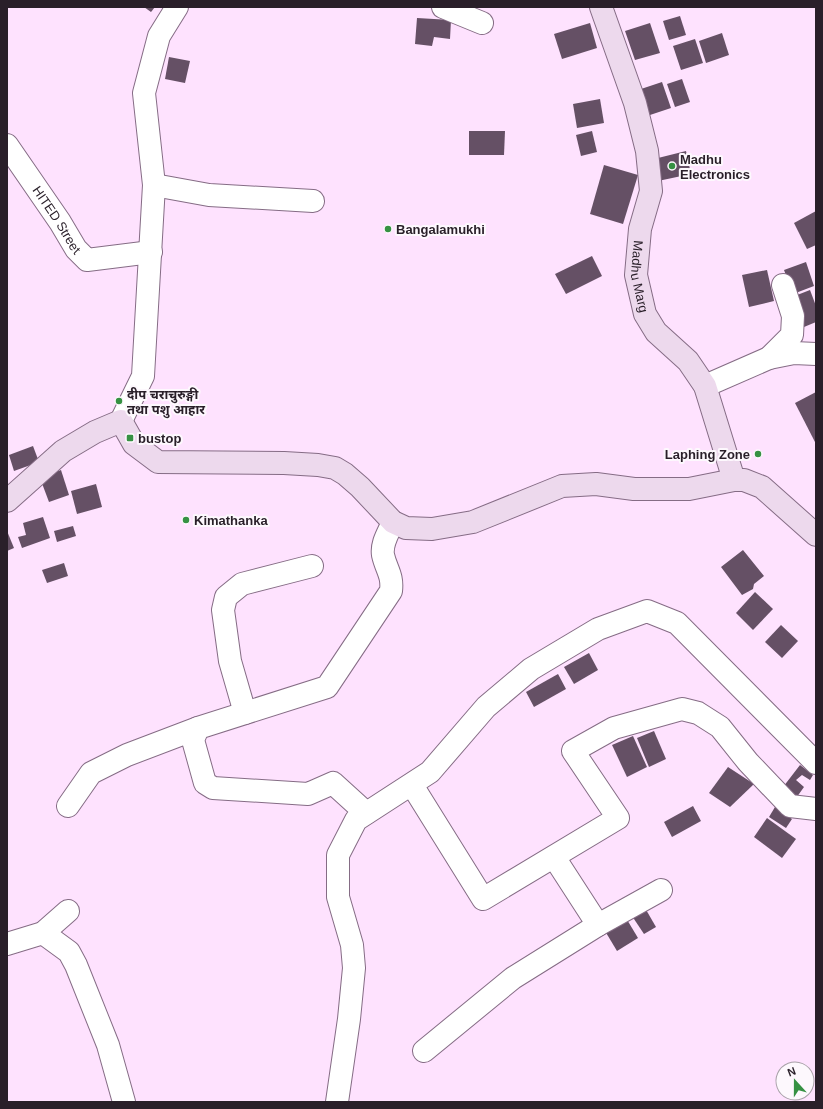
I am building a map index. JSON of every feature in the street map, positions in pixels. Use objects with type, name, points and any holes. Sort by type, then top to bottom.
[{"type":"street","points":[[7,501],[63,451],[95,432],[121,421],[143,376],[154,185],[144,93],[159,36],[177,7]]},
{"type":"street","points":[[443,7],[482,23]]},
{"type":"street","name":"Madhu Marg","points":[[601,7],[634,103],[647,151],[651,191],[640,229],[636,275],[645,314],[656,332],[688,361],[705,386],[734,480]]},
{"type":"street","name":"HITED Street","points":[[7,145],[60,222],[76,249],[87,260],[151,252]]},
{"type":"street","points":[[154,185],[209,195],[312,201]]},
{"type":"street","points":[[769,358],[792,335],[793,316],[783,285]]},
{"type":"street","points":[[705,386],[769,358],[794,353],[816,354]]},
{"type":"street","points":[[121,421],[134,444],[158,462],[284,463],[318,465],[335,468],[345,474],[360,487],[394,522],[406,528],[432,529],[473,522],[562,486],[596,484],[634,489],[689,489],[734,480],[744,480],[762,487],[816,535]]},
{"type":"street","points":[[68,806],[91,772],[128,755],[198,728],[328,687],[391,591],[392,581],[383,554],[384,541],[394,522]]},
{"type":"street","points":[[245,713],[230,661],[223,610],[226,597],[242,584],[312,566]]},
{"type":"street","points":[[337,1102],[350,1019],[354,968],[352,945],[338,897],[338,855],[356,820],[430,772],[486,707],[531,669],[598,629],[647,611],[677,623],[816,762]]},
{"type":"street","points":[[412,785],[483,899],[618,818],[573,751],[614,728],[682,709],[698,713],[720,727],[748,762],[790,806],[816,810]]},
{"type":"street","points":[[198,728],[193,740],[205,783],[213,788],[308,794],[333,783],[366,813]]},
{"type":"street","points":[[554,857],[598,925]]},
{"type":"street","points":[[424,1051],[513,978],[598,925],[661,890]]},
{"type":"street","points":[[7,944],[43,933],[68,911]]},
{"type":"street","points":[[43,933],[70,952],[108,1045],[124,1102]]},
{"type":"building","points":[[144,7],[155,7],[151,12]]},
{"type":"building","points":[[680,16],[686,35],[669,40],[663,21]]},
{"type":"building","points":[[417,18],[451,20],[450,39],[434,37],[432,46],[415,44]]},
{"type":"building","points":[[590,23],[597,48],[562,59],[554,34]]},
{"type":"building","points":[[650,23],[660,53],[635,60],[625,31]]},
{"type":"building","points":[[722,33],[729,55],[706,63],[699,41]]},
{"type":"building","points":[[695,39],[703,63],[681,70],[673,46]]},
{"type":"building","points":[[169,57],[190,61],[185,83],[165,79]]},
{"type":"building","points":[[682,79],[690,102],[675,107],[667,84]]},
{"type":"building","points":[[662,82],[671,108],[650,115],[641,89]]},
{"type":"building","points":[[600,99],[604,123],[577,128],[573,104]]},
{"type":"building","points":[[469,131],[505,131],[504,155],[469,155]]},
{"type":"building","points":[[592,131],[597,152],[581,156],[576,135]]},
{"type":"building","name":"Madhu Electronics","points":[[686,151],[691,174],[658,181],[654,159]]},
{"type":"building","points":[[604,165],[638,175],[623,224],[590,214]]},
{"type":"building","points":[[816,211],[816,245],[807,249],[794,223]]},
{"type":"building","points":[[592,256],[602,276],[566,294],[555,274]]},
{"type":"building","points":[[806,262],[814,286],[793,294],[784,270]]},
{"type":"building","points":[[767,270],[774,301],[749,307],[742,275]]},
{"type":"building","points":[[810,290],[816,306],[816,322],[804,327],[792,297]]},
{"type":"building","points":[[816,392],[816,444],[795,403]]},
{"type":"building","points":[[33,446],[39,462],[14,471],[9,455]]},
{"type":"building","points":[[61,470],[69,495],[49,502],[40,478]]},
{"type":"building","points":[[96,484],[102,507],[77,514],[71,491]]},
{"type":"building","points":[[43,517],[50,538],[22,548],[18,537],[26,535],[23,523]]},
{"type":"building","points":[[73,526],[76,536],[57,542],[54,531]]},
{"type":"building","points":[[7,531],[14,548],[7,551]]},
{"type":"building","points":[[743,550],[764,576],[754,584],[753,589],[742,595],[721,567]]},
{"type":"building","points":[[64,563],[68,576],[47,583],[42,570]]},
{"type":"building","points":[[755,592],[773,609],[753,630],[736,613]]},
{"type":"building","points":[[781,625],[798,641],[782,658],[765,642]]},
{"type":"building","points":[[589,653],[598,670],[574,684],[564,667]]},
{"type":"building","points":[[558,674],[566,689],[534,707],[526,692]]},
{"type":"building","points":[[654,731],[666,759],[649,767],[637,738]]},
{"type":"building","points":[[633,736],[647,767],[627,777],[612,745]]},
{"type":"building","points":[[800,765],[813,775],[810,780],[802,775],[796,780],[804,787],[794,801],[780,791]]},
{"type":"building","points":[[728,767],[754,784],[730,807],[709,793]]},
{"type":"building","points":[[693,806],[701,821],[672,837],[664,822]]},
{"type":"building","points":[[775,807],[792,819],[786,828],[769,817]]},
{"type":"building","points":[[767,818],[796,839],[782,858],[754,837]]},
{"type":"building","points":[[645,908],[656,927],[644,934],[632,916]]},
{"type":"building","points":[[626,918],[638,938],[617,951],[605,931]]},
{"type":"place","name":"Madhu Electronics","points":[[672,166]]},
{"type":"place","name":"Bangalamukhi","points":[[388,229]]},
{"type":"place","name":"दीप चराचुरुङ्गी तथा पशु आहार","points":[[119,401]]},
{"type":"place","name":"bustop","points":[[130,438]]},
{"type":"place","name":"Laphing Zone","points":[[758,454]]},
{"type":"place","name":"Kimathanka","points":[[186,520]]}]
